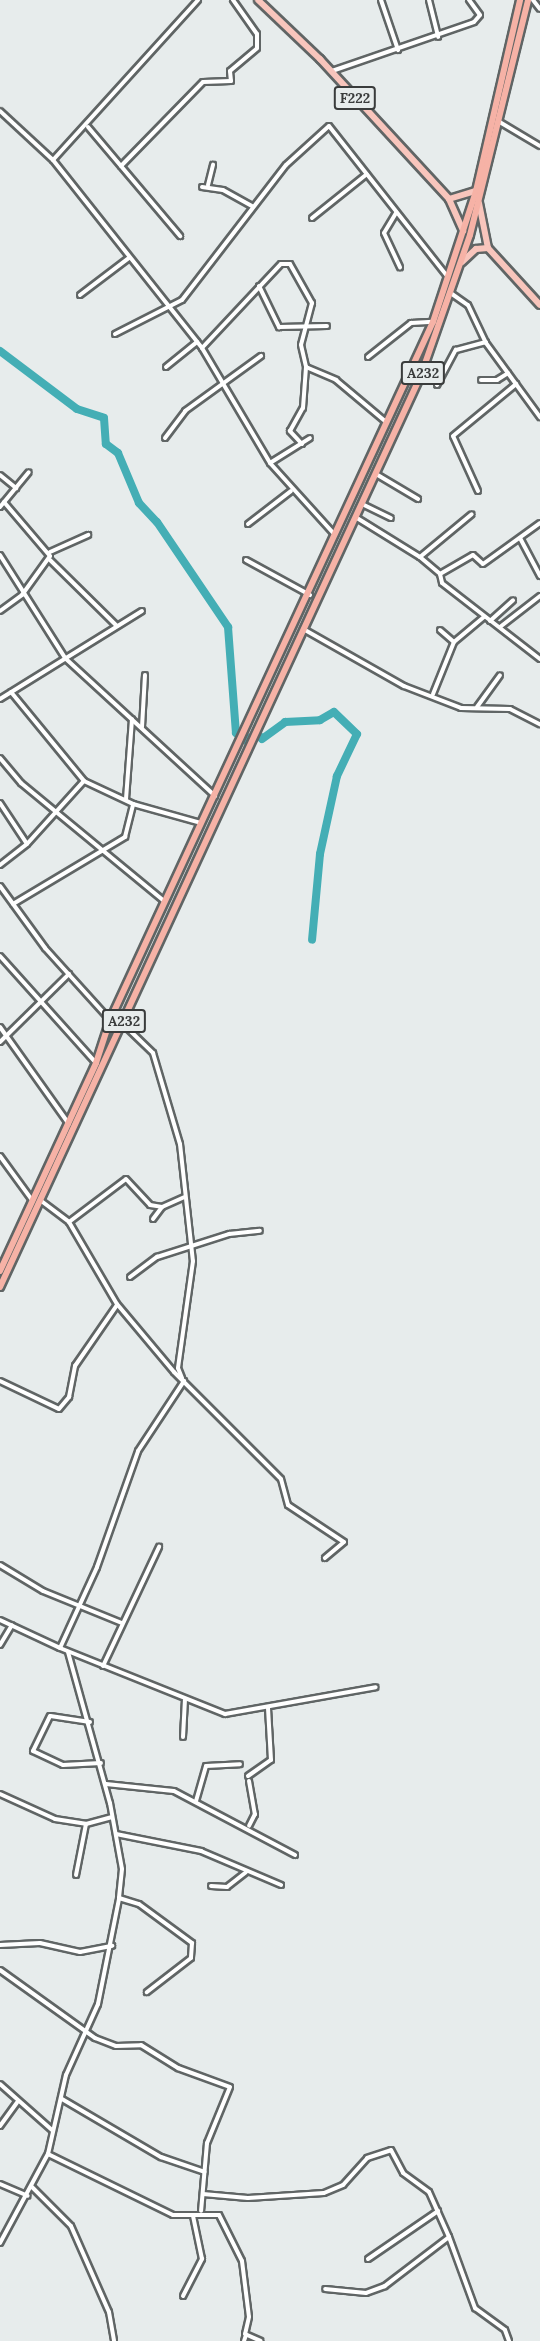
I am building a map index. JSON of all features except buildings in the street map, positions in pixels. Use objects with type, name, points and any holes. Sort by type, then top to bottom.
[{"type":"highway","name":"A232","points":[[0,1287],[40,1200],[69,1124],[96,1063],[110,1020],[237,756],[389,424],[433,322],[476,191],[520,0]]},
{"type":"highway","name":"A232","points":[[0,1269],[32,1200],[45,1183],[123,1024],[262,725],[357,518],[452,294],[479,202],[528,0]]},
{"type":"highway","points":[[319,574],[328,579]]},
{"type":"highway","points":[[154,932],[163,937]]},
{"type":"main road","name":"F222","points":[[258,0],[331,71],[449,200],[463,234]]},
{"type":"main road","points":[[449,200],[476,191]]},
{"type":"main road","points":[[479,202],[488,248],[539,303]]},
{"type":"main road","points":[[462,262],[476,249],[488,248]]},
{"type":"street","points":[[53,160],[88,127],[198,0]]},
{"type":"street","points":[[121,166],[203,82],[231,81],[230,71],[257,48],[257,34],[233,0]]},
{"type":"street","points":[[381,0],[398,50]]},
{"type":"street","points":[[429,0],[438,37]]},
{"type":"street","points":[[331,71],[438,37],[480,17],[469,0]]},
{"type":"street","points":[[533,0],[540,9]]},
{"type":"street","points":[[0,111],[53,160],[167,310],[202,348],[270,464],[291,491],[336,536]]},
{"type":"street","points":[[498,121],[540,146]]},
{"type":"street","points":[[115,334],[167,310],[182,300],[252,206],[286,165],[329,126],[449,278]]},
{"type":"street","points":[[88,127],[180,236]]},
{"type":"street","points":[[208,185],[213,165]]},
{"type":"street","points":[[312,218],[368,174]]},
{"type":"street","points":[[202,187],[208,185],[252,206]]},
{"type":"street","points":[[396,213],[384,232],[400,267]]},
{"type":"street","points":[[80,295],[129,258]]},
{"type":"street","points":[[202,348],[281,264],[292,266],[311,298],[301,345],[306,367],[303,408],[290,431],[302,444]]},
{"type":"street","points":[[259,286],[279,327],[327,326]]},
{"type":"street","points":[[452,294],[468,305],[486,343],[540,417]]},
{"type":"street","points":[[368,357],[411,323],[433,322]]},
{"type":"street","points":[[166,367],[197,342]]},
{"type":"street","points":[[437,385],[456,350],[486,343]]},
{"type":"street","points":[[165,438],[185,411],[261,356]]},
{"type":"street","points":[[306,367],[336,380],[389,424]]},
{"type":"street","points":[[481,380],[497,380],[508,373]]},
{"type":"street","points":[[478,491],[453,436],[516,384]]},
{"type":"street","points":[[270,464],[310,438]]},
{"type":"street","points":[[0,507],[29,472]]},
{"type":"street","points":[[376,474],[418,499]]},
{"type":"street","points":[[0,475],[16,488]]},
{"type":"street","points":[[248,524],[291,491]]},
{"type":"street","points":[[0,611],[22,595],[50,560],[50,552],[4,502]]},
{"type":"street","points":[[362,504],[391,518]]},
{"type":"street","points":[[420,557],[472,514]]},
{"type":"street","points":[[357,518],[420,557],[440,574],[441,583],[540,659]]},
{"type":"street","points":[[440,574],[473,555],[483,564],[540,523]]},
{"type":"street","points":[[50,552],[88,535]]},
{"type":"street","points":[[520,538],[540,576]]},
{"type":"street","points":[[0,555],[22,595],[65,658],[216,797]]},
{"type":"street","points":[[50,560],[117,626]]},
{"type":"street","points":[[246,560],[310,595]]},
{"type":"street","points":[[500,627],[540,596]]},
{"type":"street","points":[[490,621],[513,600]]},
{"type":"street","points":[[0,691],[2,698],[142,611]]},
{"type":"street","points":[[433,694],[454,642],[484,617]]},
{"type":"street","points":[[305,630],[381,675],[433,694],[461,708],[510,709],[540,724]]},
{"type":"street","points":[[440,630],[454,642]]},
{"type":"street","points":[[142,728],[145,675]]},
{"type":"street","points":[[477,707],[500,675]]},
{"type":"street","points":[[11,692],[84,781],[133,804],[203,824]]},
{"type":"street","points":[[126,799],[132,719]]},
{"type":"street","points":[[0,758],[55,812],[167,904]]},
{"type":"street","points":[[0,865],[27,844],[84,781]]},
{"type":"street","points":[[0,803],[27,844]]},
{"type":"street","points":[[14,904],[101,848],[125,837],[133,804]]},
{"type":"street","points":[[0,886],[69,975],[110,1020]]},
{"type":"street","points":[[0,956],[38,1004],[54,1014],[96,1063]]},
{"type":"street","points":[[0,1042],[69,975]]},
{"type":"street","points":[[123,1024],[153,1053],[180,1144],[190,1247],[190,1294],[178,1368],[184,1382]]},
{"type":"street","points":[[0,1027],[69,1124]]},
{"type":"street","points":[[0,1156],[32,1200]]},
{"type":"street","points":[[69,1222],[126,1179],[150,1205],[162,1207]]},
{"type":"street","points":[[153,1219],[162,1207],[184,1197]]},
{"type":"street","points":[[40,1200],[69,1222],[117,1304],[174,1372],[280,1479],[288,1505],[300,1518],[344,1542],[325,1558]]},
{"type":"street","points":[[130,1278],[157,1257],[260,1231]]},
{"type":"street","points":[[0,1381],[59,1409],[69,1397],[75,1366],[117,1304]]},
{"type":"street","points":[[174,1372],[178,1368]]},
{"type":"street","points":[[60,1648],[77,1605],[98,1567],[138,1450],[184,1382]]},
{"type":"street","points":[[103,1666],[159,1547]]},
{"type":"street","points":[[0,1565],[77,1605],[122,1623]]},
{"type":"street","points":[[0,1620],[68,1652],[225,1714],[376,1688]]},
{"type":"street","points":[[0,1645],[12,1625]]},
{"type":"street","points":[[0,2243],[28,2196],[48,2154],[52,2130],[62,2099],[86,2029],[98,2004],[112,1946],[119,1898],[122,1869],[106,1784],[68,1652]]},
{"type":"street","points":[[183,1737],[185,1700]]},
{"type":"street","points":[[249,1826],[255,1814],[248,1779],[271,1760],[268,1708]]},
{"type":"street","points":[[90,1722],[50,1716],[33,1751],[63,1765],[101,1763]]},
{"type":"street","points":[[196,1801],[206,1766],[240,1764]]},
{"type":"street","points":[[106,1784],[158,1786],[249,1826],[295,1855]]},
{"type":"street","points":[[0,1794],[55,1819],[86,1824],[112,1817]]},
{"type":"street","points":[[76,1875],[86,1824]]},
{"type":"street","points":[[116,1834],[201,1851],[281,1885]]},
{"type":"street","points":[[211,1886],[227,1887],[246,1872]]},
{"type":"street","points":[[119,1898],[139,1904],[192,1942],[191,1958],[147,1992]]},
{"type":"street","points":[[0,1945],[40,1943],[80,1952],[112,1946]]},
{"type":"street","points":[[0,1970],[86,2029],[116,2046],[141,2045],[178,2068],[230,2087],[207,2143],[201,2211]]},
{"type":"street","points":[[1,2086],[17,2103],[52,2130]]},
{"type":"street","points":[[62,2099],[161,2157],[205,2172]]},
{"type":"street","points":[[0,2126],[17,2103]]},
{"type":"street","points":[[202,2194],[248,2198],[324,2193],[343,2185],[367,2158],[389,2150],[403,2173],[429,2192],[449,2237],[475,2308],[505,2330],[509,2341]]},
{"type":"street","points":[[48,2154],[173,2215],[193,2216],[201,2211],[219,2215],[235,2241],[249,2317],[244,2341]]},
{"type":"street","points":[[0,2184],[28,2196]]},
{"type":"street","points":[[32,2187],[71,2226],[109,2312],[114,2341]]},
{"type":"street","points":[[369,2259],[438,2211]]},
{"type":"street","points":[[183,2296],[202,2259],[193,2216]]},
{"type":"street","points":[[325,2289],[366,2293],[385,2286],[449,2237]]},
{"type":"street","points":[[246,2335],[261,2341]]},
{"type":"waterway","points":[[0,351],[77,409],[104,418],[106,444],[118,453],[139,503],[157,522],[228,627],[236,733],[245,740],[258,734],[262,739],[285,722],[320,720],[334,712],[357,734],[337,776],[320,854],[312,940]]}]
